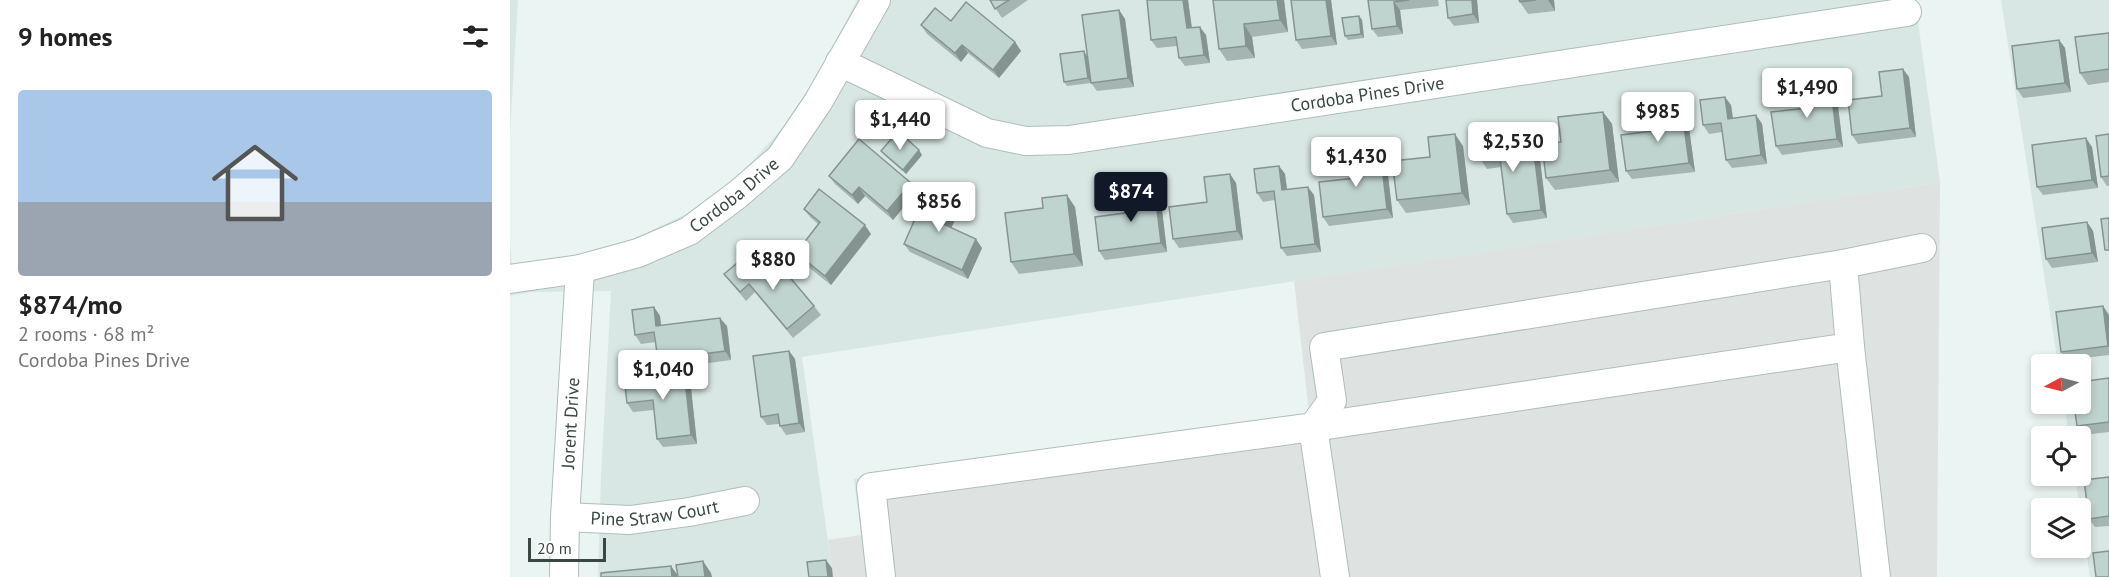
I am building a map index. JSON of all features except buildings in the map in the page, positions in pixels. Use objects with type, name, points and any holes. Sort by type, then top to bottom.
[{"type":"street","name":"Cordoba Drive","points":[[510,279],[580,269],[638,253],[689,231],[737,195],[780,158],[818,102],[876,0]]},
{"type":"street","name":"Cordoba Pines Drive","points":[[840,63],[987,132],[1026,141],[1069,140],[1907,12]]},
{"type":"street","points":[[1335,577],[1313,427],[1332,401],[1324,347],[1843,264],[1922,248]]},
{"type":"street","points":[[1843,264],[1876,577]]},
{"type":"street","name":"Jorent Drive","points":[[564,577],[565,517],[580,269]]},
{"type":"street","points":[[881,577],[871,487],[1313,427],[1850,347]]},
{"type":"street","name":"Pine Straw Court","points":[[565,517],[630,520],[745,501]]},
{"type":"shaded area","points":[[510,0],[518,0],[510,131]]},
{"type":"shaded area","points":[[857,0],[1915,0],[1940,182],[802,357],[833,577],[598,577],[611,291],[532,292],[510,296],[510,242],[512,267],[589,254],[640,236],[688,213],[739,176],[783,127],[821,70]]},
{"type":"shaded area","points":[[2001,0],[2109,0],[2109,577],[2090,577],[2087,558],[2091,558],[2091,498],[2078,498],[2076,486],[2091,486],[2091,426],[2067,426],[2066,414],[2091,414],[2091,354],[2056,354]]},
{"type":"shaded area","points":[[1940,182],[1937,577],[833,577],[828,540],[861,535],[854,479],[1309,413],[1294,281]]}]
